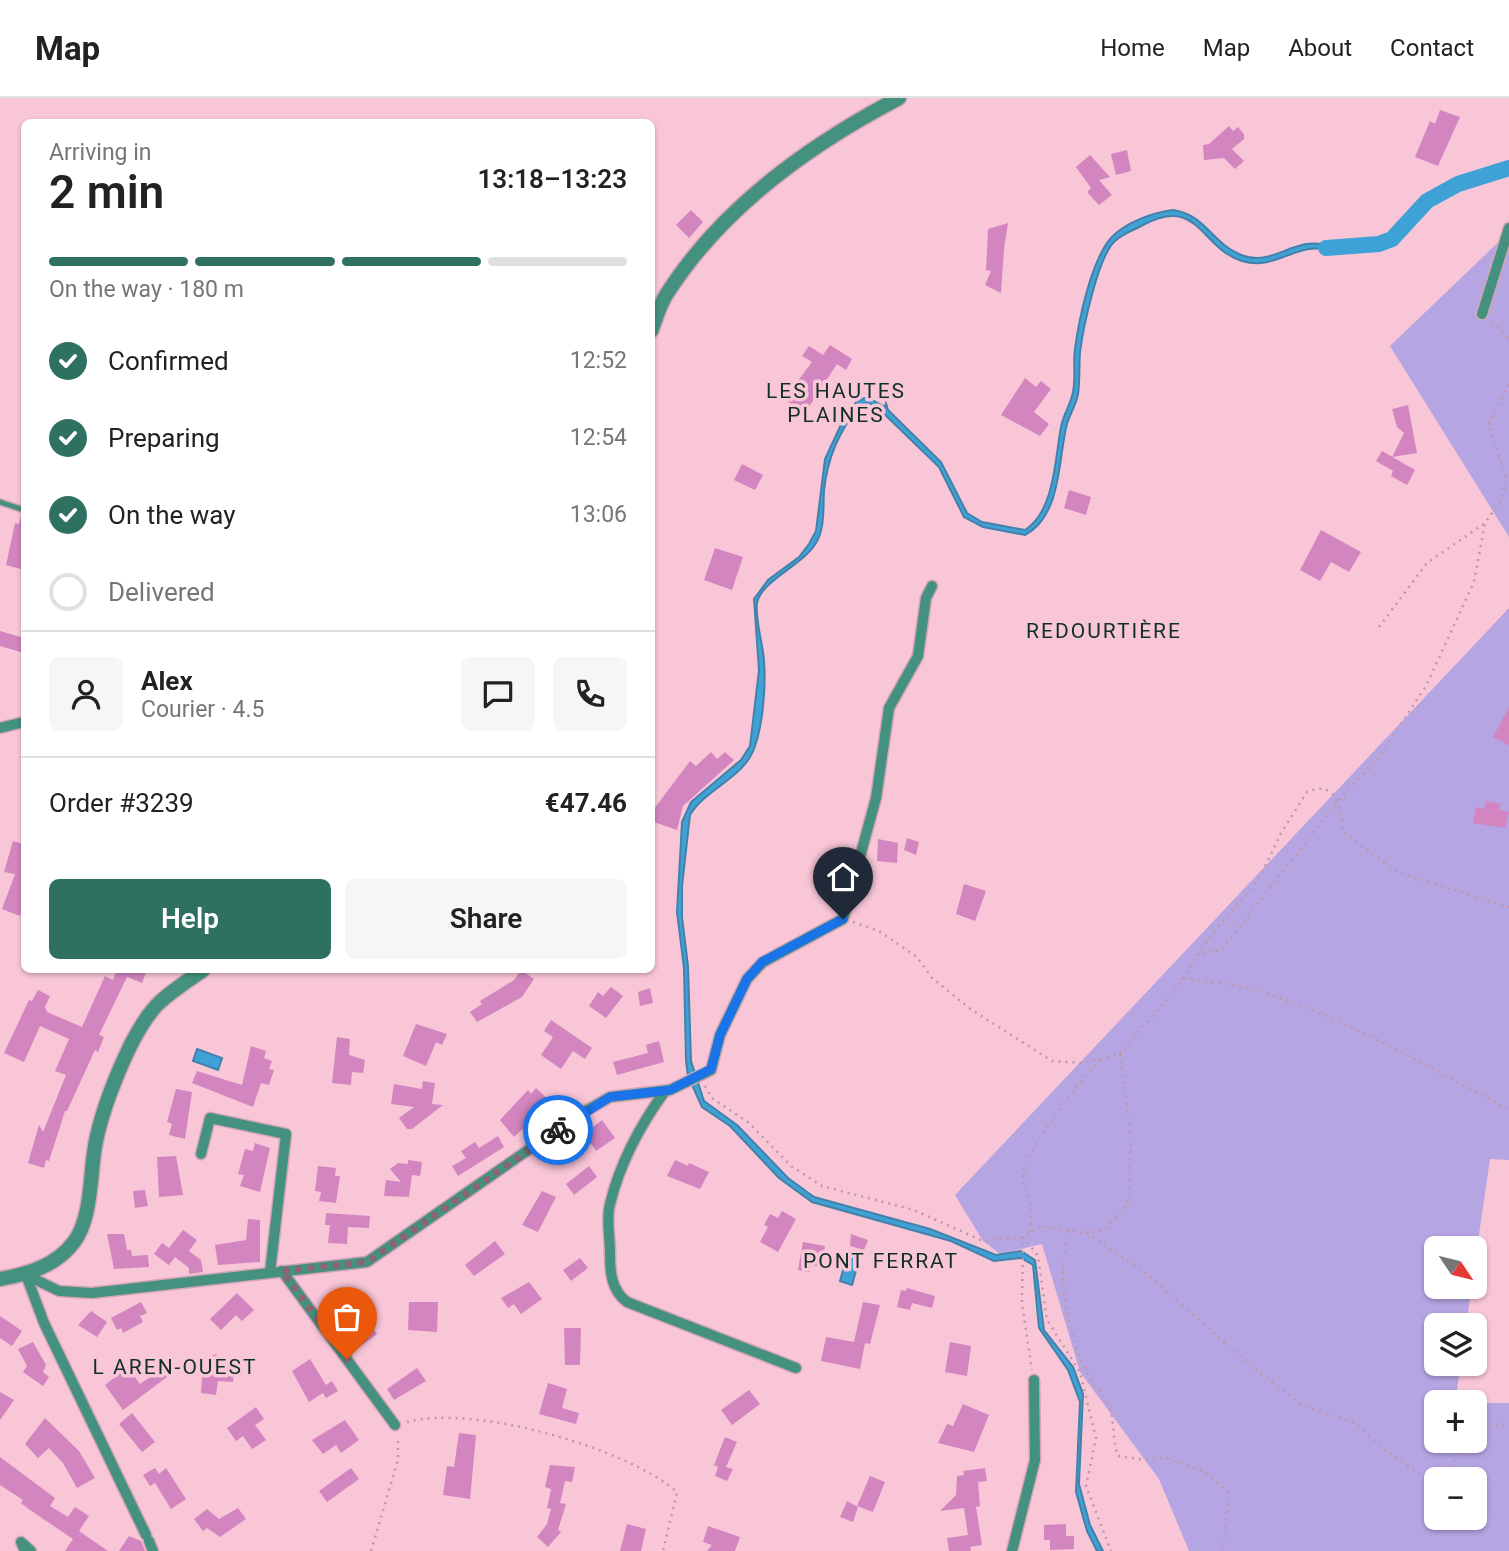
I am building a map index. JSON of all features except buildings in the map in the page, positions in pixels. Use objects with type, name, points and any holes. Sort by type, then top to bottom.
[{"type":"street","points":[[655,321],[666,294],[705,243],[752,196],[853,124],[899,98]]},
{"type":"street","points":[[1482,314],[1509,228]]},
{"type":"street","points":[[26,1275],[59,1291],[92,1293],[367,1262],[610,1097],[665,1091],[700,1077],[716,1062],[720,1035],[747,979],[762,962],[843,919],[876,798],[889,708],[918,656],[926,598],[932,586]]},
{"type":"street","points":[[0,728],[21,723]]},
{"type":"street","points":[[0,1279],[26,1275],[60,1258],[76,1240],[84,1220],[97,1133],[125,1057],[158,1004],[193,973]]},
{"type":"street","points":[[665,1091],[647,1115],[624,1162],[609,1206],[610,1273],[615,1288],[628,1302],[796,1368]]},
{"type":"street","points":[[201,1154],[210,1118],[286,1134],[270,1272]]},
{"type":"street","points":[[282,1271],[395,1425]]},
{"type":"street","points":[[26,1275],[44,1322],[149,1542]]},
{"type":"street","points":[[1012,1551],[1035,1460],[1034,1380]]},
{"type":"street","points":[[25,1551],[21,1542],[31,1551]]},
{"type":"lane","points":[[0,502],[21,509]]},
{"type":"path","points":[[1482,314],[1509,339]]},
{"type":"path","points":[[1379,628],[1427,563],[1485,523],[1501,501],[1507,479],[1504,463],[1489,425],[1509,384]]},
{"type":"path","points":[[1200,954],[1221,950],[1339,800],[1379,757],[1426,686],[1474,582],[1485,523]]},
{"type":"path","points":[[843,919],[889,937],[917,957],[932,978],[969,1008],[1052,1061],[1083,1063],[1120,1055],[1184,978],[1212,934],[1260,877],[1281,833],[1307,792],[1320,790],[1339,800]]},
{"type":"path","points":[[1339,800],[1343,832],[1397,872],[1509,908]]},
{"type":"path","points":[[1184,978],[1256,990],[1323,1013],[1393,1046],[1509,1110]]},
{"type":"path","points":[[700,1077],[712,1098],[749,1123],[791,1166],[822,1186],[914,1210],[983,1241],[1023,1237],[1041,1226],[1087,1233],[1106,1229],[1128,1203],[1131,1140],[1120,1055]]},
{"type":"path","points":[[1030,1233],[1030,1199],[1023,1177],[1027,1165],[1065,1101],[1082,1077],[1102,1059]]},
{"type":"path","points":[[1069,1230],[1063,1247],[1061,1279],[1076,1345],[1091,1381],[1108,1404],[1112,1440],[1118,1456],[1145,1460],[1165,1458],[1206,1472],[1214,1479],[1229,1493],[1223,1551]]},
{"type":"path","points":[[1087,1233],[1148,1275],[1256,1370],[1303,1406],[1355,1423],[1424,1479]]},
{"type":"path","points":[[1023,1237],[1022,1304],[1034,1380]]},
{"type":"path","points":[[1023,1237],[1038,1256],[1047,1320],[1080,1372],[1096,1438],[1086,1486],[1111,1551]]},
{"type":"path","points":[[371,1551],[398,1460],[400,1447],[395,1425],[427,1416],[454,1416],[528,1429],[596,1449],[633,1465],[677,1492],[663,1551]]},
{"type":"path","points":[[1487,1425],[1509,1424]]},
{"type":"shaded area","points":[[1509,232],[1509,537],[1390,346]]},
{"type":"shaded area","points":[[1509,608],[1509,1160],[1490,1159],[1479,1236],[1424,1236],[1424,1299],[1470,1299],[1468,1313],[1424,1313],[1424,1376],[1459,1376],[1457,1390],[1424,1390],[1424,1453],[1487,1453],[1487,1403],[1509,1403],[1509,1551],[1189,1551],[1159,1479],[1080,1372],[1042,1244],[1000,1254],[983,1241],[955,1195]]},
{"type":"water","points":[[1173,210],[1193,217],[1230,249],[1248,257],[1266,257],[1306,244],[1360,246],[1341,251],[1309,249],[1268,262],[1251,263],[1228,254],[1198,227],[1176,216],[1162,217],[1115,241],[1103,261],[1088,311],[1080,352],[1078,394],[1067,424],[1052,500],[1037,526],[1025,535],[983,527],[964,517],[939,467],[877,407],[868,403],[861,404],[841,434],[831,456],[824,491],[822,524],[816,543],[802,559],[766,587],[757,603],[765,671],[758,737],[743,766],[706,797],[690,815],[682,886],[691,1061],[704,1101],[737,1125],[788,1178],[814,1197],[930,1229],[996,1255],[1021,1251],[1035,1260],[1044,1330],[1073,1367],[1083,1394],[1079,1484],[1090,1525],[1103,1551],[1097,1551],[1087,1531],[1076,1492],[1080,1402],[1068,1370],[1039,1328],[1033,1265],[1021,1258],[994,1261],[951,1241],[812,1202],[779,1178],[730,1126],[702,1107],[688,1076],[686,1061],[684,968],[677,912],[682,822],[691,802],[741,760],[750,746],[759,670],[754,599],[768,580],[799,557],[816,531],[825,459],[844,418],[857,401],[867,397],[885,407],[886,403],[888,410],[941,462],[967,513],[982,522],[1025,530],[1042,510],[1052,483],[1062,423],[1073,392],[1074,354],[1080,322],[1092,275],[1104,248],[1111,238],[1131,223]]},
{"type":"water","points":[[197,1049],[222,1058],[218,1070],[193,1061]]},
{"type":"water","points":[[847,1256],[859,1260],[852,1285],[840,1281]]},
{"type":"waterway","points":[[1326,248],[1379,244],[1392,239],[1427,201],[1458,184],[1509,168]]},
{"type":"way so far","points":[[347,1359],[282,1271],[367,1262],[558,1130]]},
{"type":"district","name":"LES HAUTES PLAINES","points":[[836,403]]},
{"type":"district","name":"REDOURTIÈRE","points":[[1104,631]]},
{"type":"district","name":"PONT FERRAT","points":[[881,1261]]},
{"type":"district","name":"L AREN-OUEST","points":[[175,1367]]},
{"type":"route","points":[[558,1130],[610,1097],[670,1090],[700,1077],[711,1069],[716,1062],[720,1035],[747,979],[762,962],[831,928],[843,919]]}]
